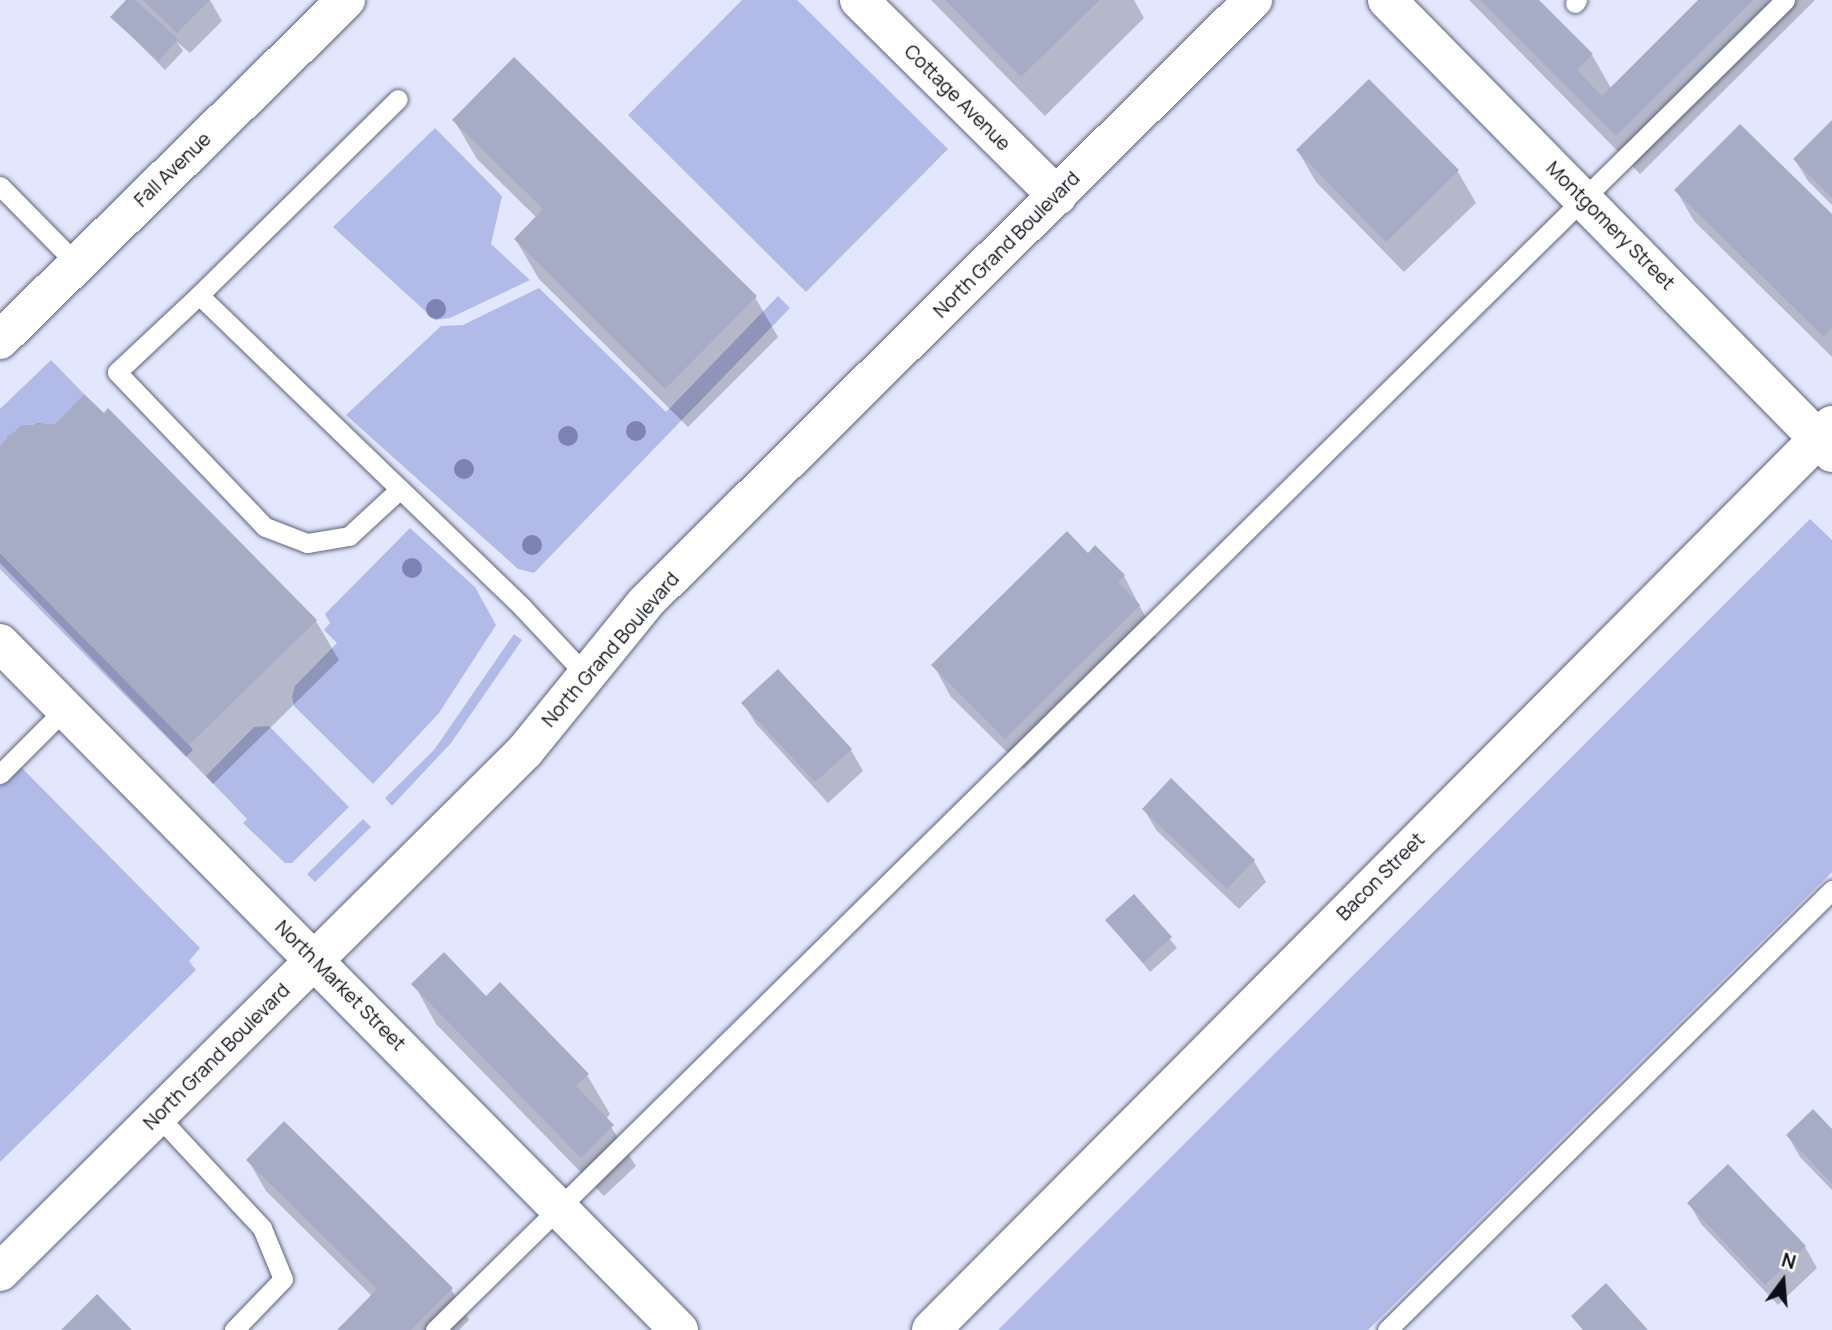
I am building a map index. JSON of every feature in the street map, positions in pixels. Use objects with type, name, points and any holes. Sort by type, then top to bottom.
[{"type":"street","name":"Fall Avenue","points":[[0,340],[346,0]]},
{"type":"street","name":"Cottage Avenue","points":[[859,0],[1057,196]]},
{"type":"street","name":"North Grand Boulevard","points":[[0,1272],[525,751],[646,602],[1253,0]]},
{"type":"street","name":"Montgomery Street","points":[[1387,0],[1583,200],[1828,439]]},
{"type":"street","name":"Bacon Street","points":[[931,1330],[1828,439]]},
{"type":"street","name":"North Market Street","points":[[0,643],[679,1330]]},
{"type":"lane","points":[[435,1330],[1785,0]]},
{"type":"lane","points":[[398,99],[117,373],[265,527],[307,544],[349,536],[400,489]]},
{"type":"lane","points":[[0,186],[77,264]]},
{"type":"lane","points":[[199,295],[400,489],[586,675]]},
{"type":"lane","points":[[0,774],[65,709]]},
{"type":"lane","points":[[1387,1330],[1832,890]]},
{"type":"lane","points":[[158,1116],[262,1228],[283,1279],[234,1330]]},
{"type":"shaded area","points":[[742,0],[797,0],[948,149],[806,292],[628,115]]},
{"type":"shaded area","points":[[435,128],[502,196],[491,244],[530,280],[450,318],[435,320],[333,227]]},
{"type":"shaded area","points":[[539,288],[666,412],[778,296],[790,308],[534,573],[518,569],[346,415],[441,326],[463,325]]},
{"type":"shaded area","points":[[51,360],[84,394],[55,424],[21,425],[0,445],[0,409]]},
{"type":"shaded area","points":[[1810,519],[1832,540],[1832,872],[1368,1330],[998,1330]]},
{"type":"shaded area","points":[[410,528],[475,587],[496,625],[439,713],[373,784],[294,706],[292,697],[295,686],[337,643],[324,630],[330,623],[325,614]]},
{"type":"shaded area","points":[[0,553],[189,745],[193,750],[186,757],[0,569]]},
{"type":"shaded area","points":[[514,634],[522,640],[451,743],[392,806],[385,798],[434,750]]},
{"type":"shaded area","points":[[269,726],[349,807],[292,863],[285,863],[243,823],[247,819],[206,776],[254,727]]},
{"type":"shaded area","points":[[20,766],[200,948],[189,961],[196,970],[0,1162],[0,785]]},
{"type":"shaded area","points":[[363,819],[371,827],[315,882],[307,874]]},
{"type":"building","points":[[126,0],[135,0],[178,39],[159,61],[110,17]]},
{"type":"building","points":[[143,0],[210,0],[177,33]]},
{"type":"building","points":[[945,0],[1100,0],[1021,77]]},
{"type":"building","points":[[1480,0],[1539,0],[1593,54],[1577,70],[1602,96],[1698,0],[1753,0],[1616,136]]},
{"type":"building","points":[[514,57],[757,296],[665,389],[514,239],[543,209],[452,120]]},
{"type":"building","points":[[1369,79],[1459,170],[1386,242],[1296,150]]},
{"type":"building","points":[[1832,120],[1832,198],[1793,159]]},
{"type":"building","points":[[1740,124],[1832,214],[1832,328],[1824,337],[1674,190]]},
{"type":"building","points":[[84,394],[104,413],[108,408],[317,620],[189,745],[0,553],[0,445],[21,425],[55,424]]},
{"type":"building","points":[[1067,531],[1088,553],[1095,545],[1125,575],[1118,582],[1140,605],[1005,739],[931,665]]},
{"type":"building","points":[[778,669],[852,749],[815,782],[741,703]]},
{"type":"building","points":[[1171,778],[1255,860],[1227,889],[1142,809]]},
{"type":"building","points":[[1134,894],[1172,937],[1143,963],[1105,920]]},
{"type":"building","points":[[444,952],[486,996],[500,982],[589,1074],[576,1086],[614,1125],[581,1158],[411,984]]},
{"type":"building","points":[[1813,1109],[1832,1129],[1832,1184],[1786,1135]]},
{"type":"building","points":[[284,1121],[453,1288],[411,1330],[337,1330],[377,1289],[246,1160]]},
{"type":"building","points":[[1728,1164],[1806,1246],[1765,1285],[1687,1203]]},
{"type":"building","points":[[1606,1283],[1648,1330],[1583,1330],[1571,1316]]},
{"type":"building","points":[[97,1294],[132,1330],[61,1330]]}]
